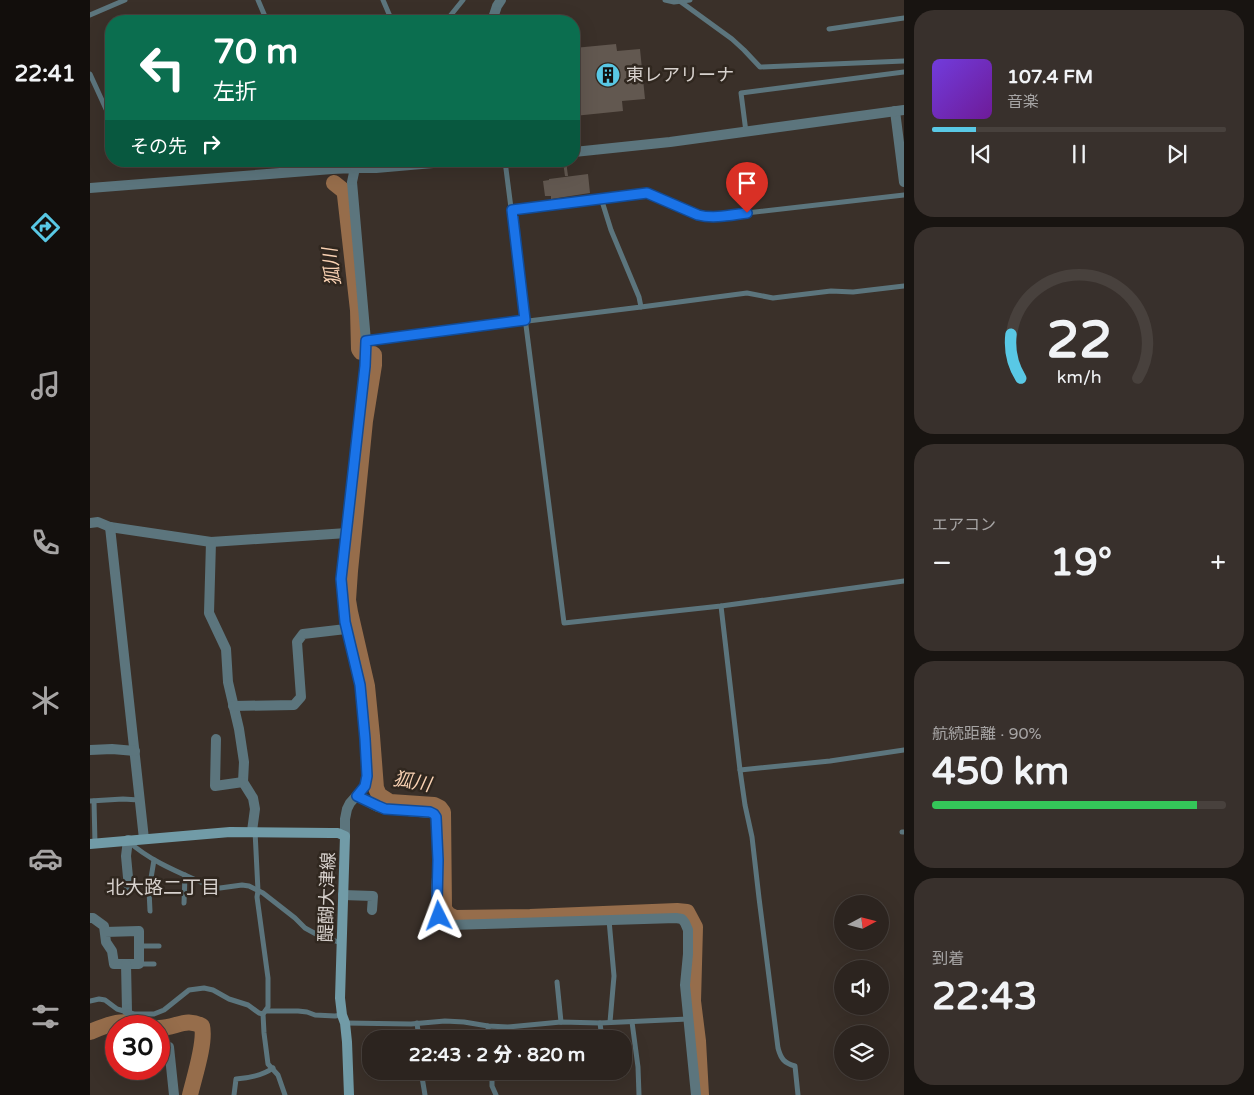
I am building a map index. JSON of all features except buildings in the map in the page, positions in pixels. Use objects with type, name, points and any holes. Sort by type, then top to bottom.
[{"type":"main road","name":"醍醐大津線","points":[[93,844],[254,831],[338,833],[345,836],[340,998],[348,1058],[349,1095]]},
{"type":"street","points":[[494,15],[501,0]]},
{"type":"street","points":[[580,151],[653,144],[900,111],[904,182]]},
{"type":"street","points":[[90,188],[340,167]]},
{"type":"street","points":[[345,836],[347,809],[365,786],[367,776],[360,685],[346,629],[341,579],[365,366],[366,341],[352,182],[355,167]]},
{"type":"street","points":[[369,167],[387,167]]},
{"type":"street","points":[[90,523],[98,522],[110,527],[211,542],[347,532]]},
{"type":"street","points":[[110,527],[144,839]]},
{"type":"street","points":[[211,542],[209,613],[226,649],[228,682],[239,729],[244,762],[243,782],[254,798],[256,809],[254,831]]},
{"type":"street","points":[[233,706],[294,705],[301,697],[297,642],[303,634],[346,629]]},
{"type":"street","points":[[216,739],[215,786],[243,782]]},
{"type":"street","points":[[90,750],[135,751]]},
{"type":"street","points":[[357,796],[385,809],[430,812],[434,814],[436,817],[438,860],[437,901],[439,916],[444,924],[450,926],[682,919],[686,923],[688,930],[685,985],[696,1095]]},
{"type":"street","points":[[128,840],[126,856],[129,888]]},
{"type":"street","points":[[343,895],[373,896],[372,910]]},
{"type":"street","points":[[90,918],[104,926],[106,942],[112,951],[114,964],[140,964],[139,931],[105,932]]},
{"type":"street","points":[[126,964],[127,1011]]},
{"type":"street","points":[[170,1057],[174,1095]]},
{"type":"lane","points":[[90,15],[125,0]]},
{"type":"lane","points":[[258,0],[264,15]]},
{"type":"lane","points":[[383,0],[389,15]]},
{"type":"lane","points":[[451,15],[463,0]]},
{"type":"lane","points":[[665,0],[674,2],[690,0]]},
{"type":"lane","points":[[681,2],[732,39],[760,67],[904,61]]},
{"type":"lane","points":[[829,29],[904,18]]},
{"type":"lane","points":[[746,132],[741,93],[904,72]]},
{"type":"lane","points":[[90,74],[105,107]]},
{"type":"lane","points":[[507,167],[564,623],[721,606],[904,582]]},
{"type":"lane","points":[[512,210],[647,193],[698,215],[711,217],[904,195]]},
{"type":"lane","points":[[601,198],[639,297],[641,307]]},
{"type":"lane","points":[[366,341],[747,293],[774,298],[831,291],[854,292],[904,286]]},
{"type":"lane","points":[[721,606],[740,770],[752,837],[758,898],[778,1048],[780,1057],[787,1064],[795,1066],[798,1095]]},
{"type":"lane","points":[[740,770],[830,761],[904,750]]},
{"type":"lane","points":[[93,844],[92,801],[140,800]]},
{"type":"lane","points":[[254,831],[257,897],[268,978],[268,1007],[264,1013],[264,1033],[268,1064],[278,1075],[284,1095]]},
{"type":"lane","points":[[128,840],[154,860],[212,887],[249,886],[263,893],[305,928],[316,934],[341,942]]},
{"type":"lane","points":[[150,911],[150,890],[154,860]]},
{"type":"lane","points":[[184,903],[185,875]]},
{"type":"lane","points":[[609,920],[614,976],[610,1022]]},
{"type":"lane","points":[[139,946],[159,946]]},
{"type":"lane","points":[[140,964],[154,964]]},
{"type":"lane","points":[[557,982],[561,1022]]},
{"type":"lane","points":[[90,1001],[105,1000],[117,1009],[134,1014],[154,1014],[164,1010],[190,990],[204,988],[213,990],[229,999],[248,1004],[259,1013],[298,1011],[344,1019],[418,1023],[445,1021],[508,1027],[561,1022],[600,1023],[688,1019]]},
{"type":"lane","points":[[632,1022],[638,1067],[639,1095]]},
{"type":"lane","points":[[418,1023],[418,1030]]},
{"type":"lane","points":[[600,1023],[601,1030]]},
{"type":"lane","points":[[488,1026],[489,1030]]},
{"type":"lane","points":[[234,1095],[236,1079],[252,1077],[268,1072],[273,1068]]},
{"type":"lane","points":[[422,1080],[425,1095]]},
{"type":"lane","points":[[492,1080],[492,1086],[496,1095]]},
{"type":"waterway","name":"狐川","points":[[334,183],[344,191],[345,195],[358,310],[359,349],[361,352]]},
{"type":"waterway","name":"狐川","points":[[373,354],[374,365],[365,421],[348,600],[367,686],[376,788],[379,795],[390,802],[434,805],[443,812],[444,909],[455,918],[687,912],[695,927],[693,1001],[698,1041],[701,1095]]},
{"type":"waterway","points":[[170,1027],[186,1023],[202,1026],[201,1050],[190,1095]]},
{"type":"waterway","points":[[90,1032],[105,1026]]},
{"type":"place","name":"東レアリーナ","points":[[608,75]]},
{"type":"district","name":"北大路二丁目","points":[[163,888]]},
{"type":"route","points":[[439,916],[437,901],[436,817],[434,814],[430,812],[385,809],[357,796],[365,786],[367,776],[365,739],[360,685],[345,622],[341,579],[365,366],[366,341],[525,320],[512,210],[647,193],[705,217],[747,213]]}]
